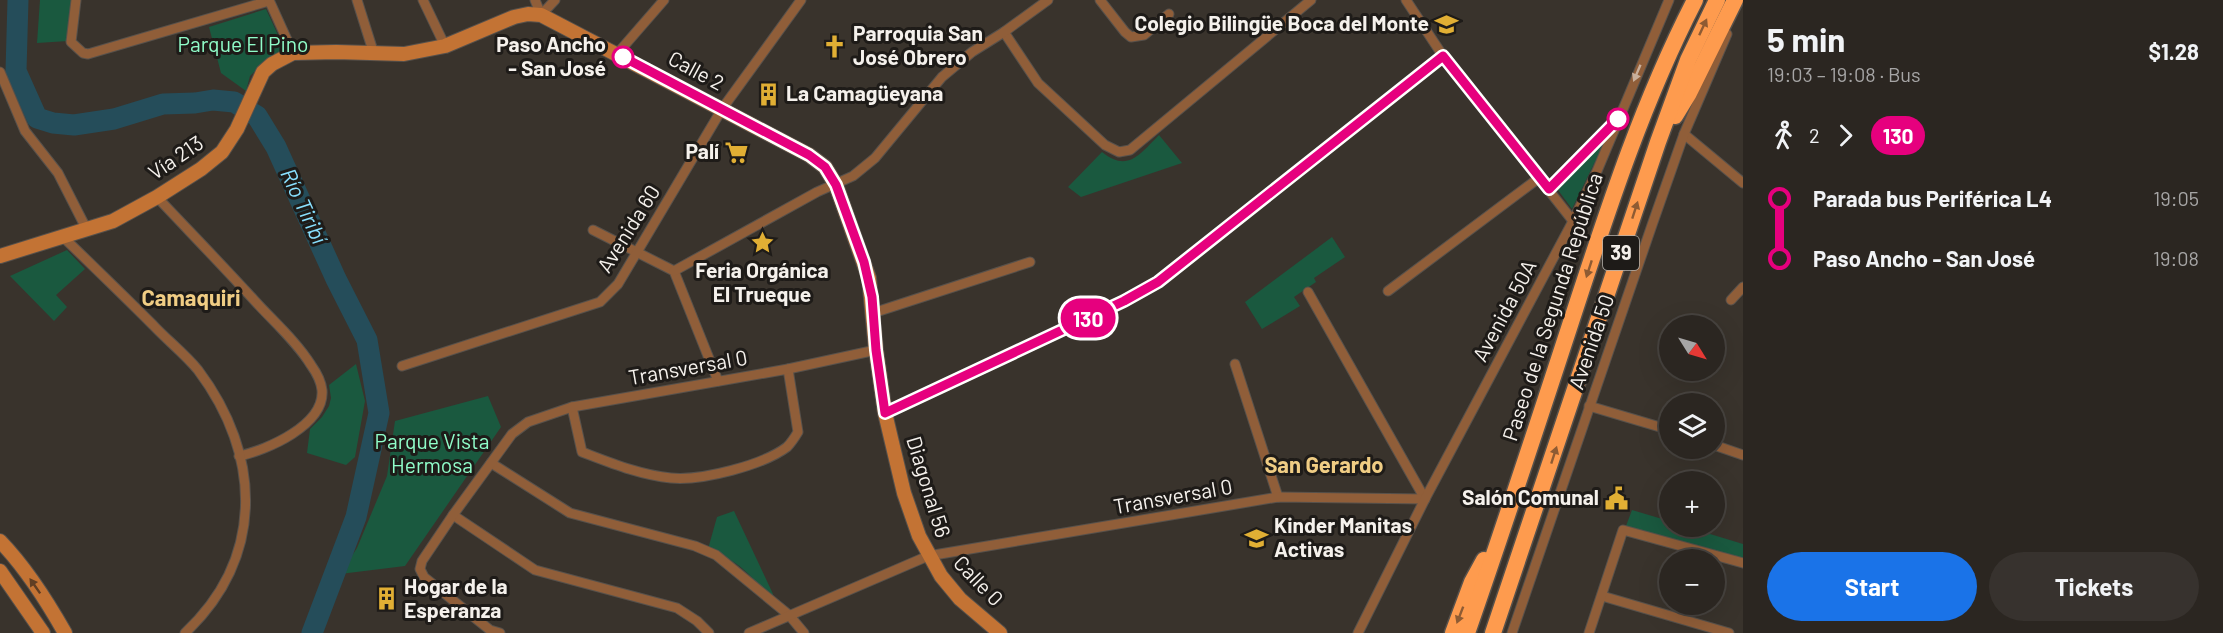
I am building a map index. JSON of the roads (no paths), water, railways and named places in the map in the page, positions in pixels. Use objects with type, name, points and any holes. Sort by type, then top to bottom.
[{"type":"highway","points":[[1641,115],[1653,60],[1682,0]]},
{"type":"highway","name":"Paseo de la Segunda República","points":[[1467,633],[1512,505],[1615,187],[1641,115],[1695,0]]},
{"type":"highway","name":"39","points":[[1492,633],[1658,142],[1688,60],[1717,0]]},
{"type":"highway","points":[[1658,142],[1689,93],[1735,0]]},
{"type":"highway","points":[[1453,633],[1472,582],[1512,505]]},
{"type":"highway","points":[[1503,633],[1535,510]]},
{"type":"main road","name":"Vía 213","points":[[0,256],[113,221],[201,169],[222,152],[237,129],[263,72],[272,64],[293,54],[336,52],[404,54],[446,46],[514,17],[528,14],[541,15]]},
{"type":"main road","name":"Calle 2","points":[[541,15],[809,155],[825,167],[836,185]]},
{"type":"main road","name":"Diagonal 56","points":[[836,185],[868,278],[885,413],[904,493],[928,556]]},
{"type":"main road","points":[[0,541],[13,555],[52,610],[65,633]]},
{"type":"main road","name":"Calle 0","points":[[928,556],[960,598],[1000,633]]},
{"type":"main road","points":[[0,571],[44,633]]},
{"type":"street","points":[[76,0],[71,42],[83,53],[88,54],[269,1],[293,54]]},
{"type":"street","points":[[357,0],[374,54]]},
{"type":"street","points":[[423,0],[446,46]]},
{"type":"street","points":[[535,0],[541,15],[555,0]]},
{"type":"street","points":[[617,54],[664,0]]},
{"type":"street","name":"Avenida 60","points":[[402,366],[600,302],[618,284],[722,109],[801,0]]},
{"type":"street","points":[[674,271],[817,192],[853,176],[875,158],[942,77],[972,52],[1048,0]]},
{"type":"street","points":[[1100,0],[1131,38],[1144,35],[1169,14]]},
{"type":"street","points":[[1004,32],[1038,83],[1105,145],[1119,152],[1130,150],[1311,0]]},
{"type":"street","points":[[1406,0],[1443,56],[1573,221]]},
{"type":"street","name":"Avenida 50A","points":[[1358,633],[1425,499],[1573,221],[1597,171],[1669,0]]},
{"type":"street","name":"Avenida 50","points":[[1512,633],[1684,134],[1743,0]]},
{"type":"street","points":[[885,413],[1124,301],[1158,282],[1443,56]]},
{"type":"street","points":[[0,72],[25,131],[58,173],[86,228]]},
{"type":"street","points":[[1549,189],[1618,119]]},
{"type":"street","points":[[1684,134],[1743,183]]},
{"type":"street","points":[[1388,291],[1539,178]]},
{"type":"street","points":[[157,197],[296,345],[319,378],[322,390],[320,405],[310,418],[296,431],[259,452],[239,456]]},
{"type":"street","points":[[593,230],[674,271],[718,381]]},
{"type":"street","points":[[62,236],[197,369],[216,399],[230,428],[239,456],[246,491],[246,515],[241,545],[222,589],[185,633]]},
{"type":"street","points":[[873,313],[1030,262]]},
{"type":"street","points":[[1731,300],[1743,287]]},
{"type":"street","points":[[1308,292],[1425,499]]},
{"type":"street","name":"Transversal 0","points":[[491,464],[512,434],[528,422],[572,407],[788,369],[876,350]]},
{"type":"street","points":[[1235,364],[1278,497]]},
{"type":"street","points":[[572,407],[582,452],[621,467],[673,478],[708,475],[760,463],[789,446],[798,432],[788,369]]},
{"type":"street","points":[[1589,406],[1659,427]]},
{"type":"street","points":[[1725,449],[1743,455]]},
{"type":"street","points":[[500,633],[490,630],[424,577],[420,569],[422,561],[453,514],[491,464],[570,513],[695,546],[716,555],[789,615],[804,633]]},
{"type":"street","name":"Transversal 0","points":[[749,633],[928,556],[1278,497],[1425,499]]},
{"type":"street","points":[[453,514],[535,570],[677,608],[698,621],[709,633]]},
{"type":"street","points":[[1589,633],[1623,531],[1743,564]]},
{"type":"street","points":[[1602,596],[1729,633]]},
{"type":"waterway","name":"Río Tiribí","points":[[18,0],[16,71],[37,118],[53,123],[74,125],[114,119],[163,104],[213,100],[234,102],[257,116],[276,147],[336,279],[367,340],[379,413],[356,517],[312,633]]},
{"type":"place","name":"Colegio Bilingüe Boca del Monte","points":[[1447,24]]},
{"type":"place","name":"Parroquia San José Obrero","points":[[835,46]]},
{"type":"place","name":"Paso Ancho - San José","points":[[623,57]]},
{"type":"place","name":"La Camagüeyana","points":[[768,94]]},
{"type":"place","name":"Palí","points":[[737,152]]},
{"type":"place","name":"Feria Orgánica El Trueque","points":[[762,243]]},
{"type":"place","name":"Salón Comunal","points":[[1617,498]]},
{"type":"place","name":"Kinder Manitas Activas","points":[[1256,538]]},
{"type":"place","name":"Hogar de la Esperanza","points":[[386,599]]},
{"type":"district","name":"Camaquiri","points":[[191,298]]},
{"type":"district","name":"San Gerardo","points":[[1324,465]]},
{"type":"park label","name":"Parque El Pino","points":[[243,45]]},
{"type":"park label","name":"Parque Vista Hermosa","points":[[432,454]]}]
